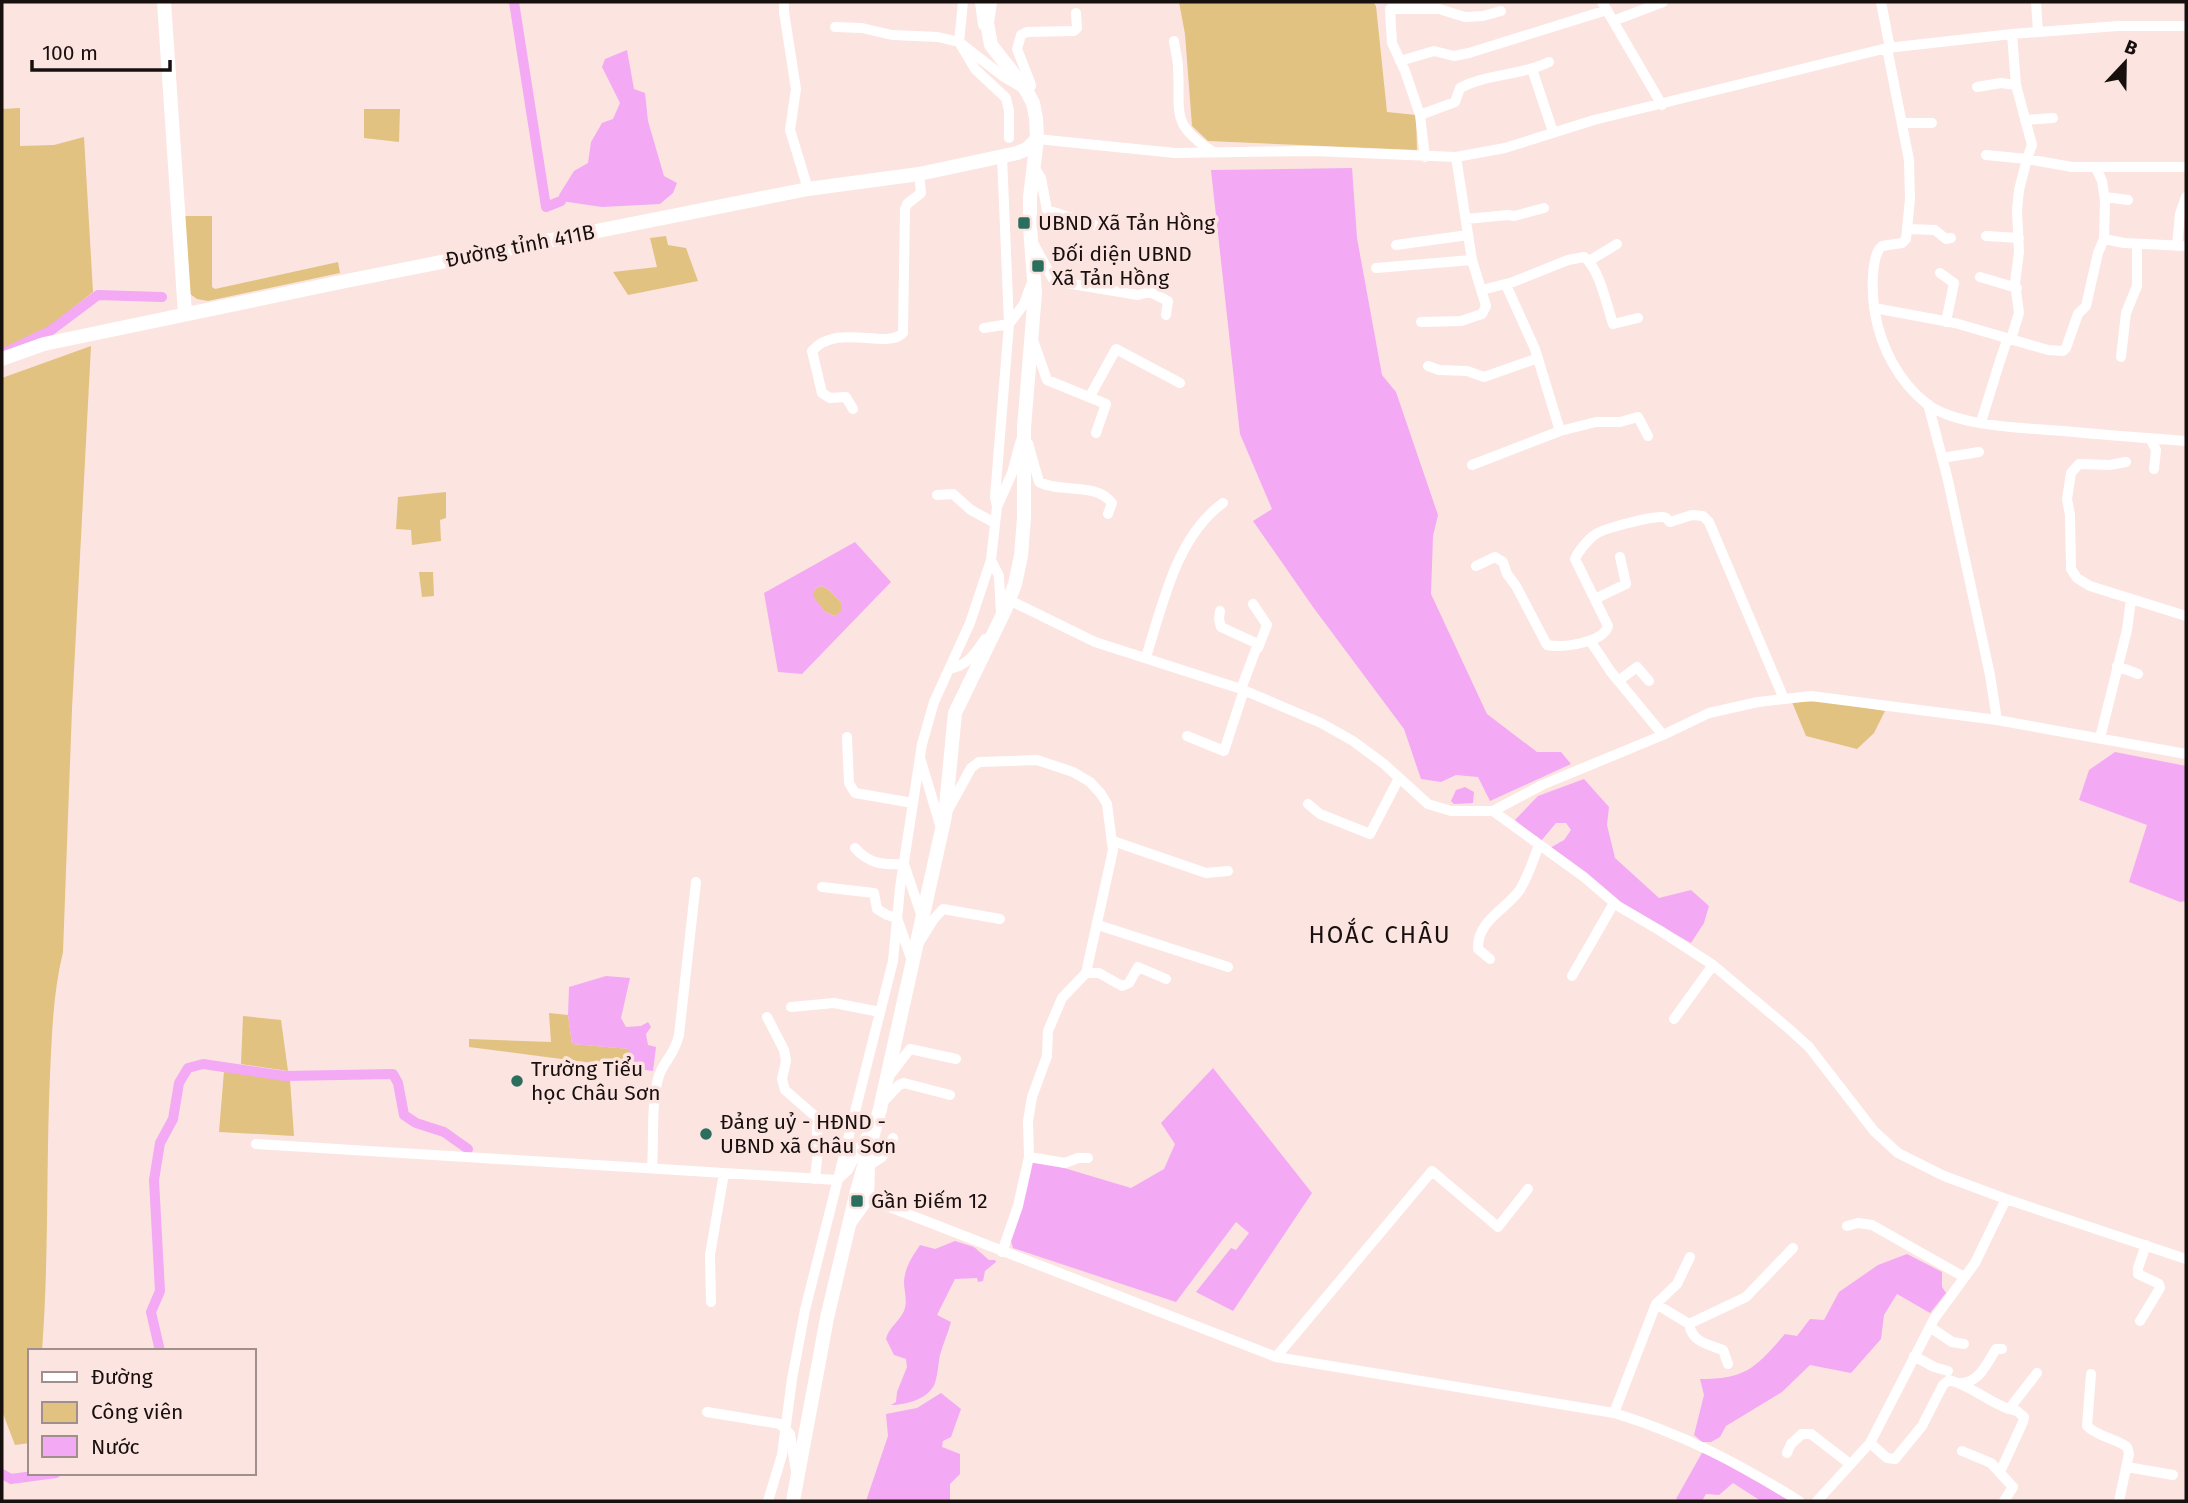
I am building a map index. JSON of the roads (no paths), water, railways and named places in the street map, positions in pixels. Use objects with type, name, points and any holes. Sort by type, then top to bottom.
[{"type":"main road","points":[[163,2],[185,314]]},
{"type":"main road","points":[[793,1501],[827,1318],[881,1106],[943,822],[956,713],[962,694],[988,648],[1009,600],[1021,556],[1024,518],[1024,429],[1034,272],[1030,197],[1037,139],[1033,103],[991,45],[988,36],[990,2]]},
{"type":"main road","name":"Đường tỉnh 411B","points":[[2,359],[44,344],[185,314],[808,189],[919,174],[1027,149],[1037,139]]},
{"type":"street","points":[[784,2],[796,89],[790,130],[808,189]]},
{"type":"street","points":[[963,2],[959,42],[975,69],[1006,98],[1009,138]]},
{"type":"street","points":[[980,2],[983,28],[988,36]]},
{"type":"street","points":[[988,18],[1000,2]]},
{"type":"street","points":[[1614,21],[1663,2]]},
{"type":"street","points":[[1881,2],[1910,178],[1905,241],[1882,246],[1875,255],[1874,307],[1880,336],[1899,374],[1928,404],[1951,415],[1981,422],[2186,441]]},
{"type":"street","points":[[2036,2],[2038,32]]},
{"type":"street","points":[[1425,157],[1420,115],[1391,38],[1390,5],[1436,8],[1465,17],[1501,11]]},
{"type":"street","points":[[1400,61],[1434,51],[1454,56],[1469,52],[1556,28],[1605,6],[1662,104]]},
{"type":"street","points":[[835,27],[862,28],[892,35],[938,37],[959,42],[1004,77],[1026,90],[1031,86],[1017,46],[1021,35],[1027,32],[1074,31],[1077,28],[1076,13]]},
{"type":"street","points":[[1037,139],[1175,153],[1313,151],[1456,157],[1505,148],[1594,120],[1889,48],[2012,34],[2118,26],[2186,26]]},
{"type":"street","points":[[1981,422],[2006,343],[2011,339],[2019,313],[2015,283],[2019,238],[2018,197],[2032,148],[2016,85],[2012,34]]},
{"type":"street","points":[[1174,41],[1178,67],[1177,110],[1181,122],[1196,140],[1214,152]]},
{"type":"street","points":[[1420,115],[1455,102],[1460,88],[1470,83],[1532,69],[1549,62]]},
{"type":"street","points":[[1532,69],[1553,132]]},
{"type":"street","points":[[1977,87],[2001,83],[2016,85]]},
{"type":"street","points":[[2025,120],[2053,118]]},
{"type":"street","points":[[1902,123],[1932,123]]},
{"type":"street","points":[[1986,155],[2027,159],[2064,167],[2186,167]]},
{"type":"street","points":[[997,508],[995,497],[999,430],[1009,324],[1002,156]]},
{"type":"street","points":[[1421,322],[1461,321],[1480,316],[1486,306],[1472,260],[1456,157]]},
{"type":"street","points":[[1033,165],[1041,178],[1047,210],[1097,226]]},
{"type":"street","points":[[1874,307],[1946,322],[2048,351],[2058,352],[2065,349],[2078,314],[2086,306],[2098,253],[2104,239],[2105,197],[2096,168]]},
{"type":"street","points":[[853,409],[846,397],[830,398],[822,393],[812,351],[815,347],[842,336],[890,339],[899,337],[902,333],[905,209],[921,192],[919,174]]},
{"type":"street","points":[[2105,197],[2128,200]]},
{"type":"street","points":[[2104,239],[2182,246],[2180,214],[2186,197]]},
{"type":"street","points":[[1466,219],[1514,216],[1544,208]]},
{"type":"street","points":[[1907,229],[1935,230],[1946,239],[1951,238]]},
{"type":"street","points":[[1396,245],[1468,234]]},
{"type":"street","points":[[1986,236],[2019,238]]},
{"type":"street","points":[[1031,241],[1054,281],[1138,295],[1154,293],[1168,301],[1166,314]]},
{"type":"street","points":[[1589,261],[1617,244]]},
{"type":"street","points":[[2121,357],[2126,313],[2137,286],[2137,244]]},
{"type":"street","points":[[1482,290],[1506,285],[1578,257],[1589,261],[1612,324],[1638,318]]},
{"type":"street","points":[[1376,268],[1472,260]]},
{"type":"street","points":[[984,328],[1009,324],[1024,304],[1034,272]]},
{"type":"street","points":[[1940,273],[1954,283],[1946,322]]},
{"type":"street","points":[[1980,278],[2017,288]]},
{"type":"street","points":[[1506,285],[1538,358],[1560,431]]},
{"type":"street","points":[[1031,334],[1047,380],[1105,404],[1096,433]]},
{"type":"street","points":[[1090,396],[1116,349],[1180,383]]},
{"type":"street","points":[[1428,366],[1439,370],[1468,371],[1484,377],[1538,358]]},
{"type":"street","points":[[1928,404],[1990,675],[1997,720]]},
{"type":"street","points":[[1472,465],[1560,431],[1596,422],[1620,422],[1636,416],[1641,420],[1648,436]]},
{"type":"street","points":[[768,1501],[782,1455],[805,1310],[893,961],[920,758],[934,702],[970,623],[991,560],[997,508],[1012,473],[1024,429]]},
{"type":"street","points":[[1024,429],[1039,482],[1046,486],[1087,490],[1107,498],[1112,503],[1108,514]]},
{"type":"street","points":[[2150,438],[2155,450],[2154,469]]},
{"type":"street","points":[[1942,458],[1979,452]]},
{"type":"street","points":[[2126,463],[2078,464],[2071,473],[2067,499],[2071,569],[2077,578],[2091,586],[2186,616]]},
{"type":"street","points":[[937,495],[955,495],[971,510],[995,523]]},
{"type":"street","points":[[1146,657],[1166,596],[1191,536],[1205,517],[1223,503]]},
{"type":"street","points":[[1476,566],[1495,557],[1503,562],[1547,645],[1591,642],[1604,634],[1608,626],[1575,558],[1593,536],[1644,520],[1661,517],[1670,522],[1692,515],[1703,516],[1714,535],[1784,699]]},
{"type":"street","points":[[1595,598],[1626,583],[1620,557]]},
{"type":"street","points":[[948,669],[961,666],[972,658],[999,622],[999,576],[991,560]]},
{"type":"street","points":[[2100,738],[2132,598]]},
{"type":"street","points":[[1009,600],[1095,642],[1242,689],[1321,723],[1353,741],[1384,764],[1428,804],[1451,811],[1493,811],[1542,785],[1709,713],[1758,702],[1811,696],[1997,720],[2186,752]]},
{"type":"street","points":[[1187,736],[1224,751],[1242,689],[1268,625],[1253,604]]},
{"type":"street","points":[[1220,611],[1221,628],[1254,641],[1258,648]]},
{"type":"street","points":[[1591,642],[1618,681],[1663,735]]},
{"type":"street","points":[[2117,666],[2138,674]]},
{"type":"street","points":[[1618,681],[1637,667],[1649,681]]},
{"type":"street","points":[[847,737],[849,783],[855,793],[913,803]]},
{"type":"street","points":[[920,758],[943,822]]},
{"type":"street","points":[[943,822],[966,776],[979,762],[1037,760],[1073,772],[1090,782],[1107,804],[1113,841],[1114,850],[1086,973],[1062,998],[1048,1031],[1047,1056],[1032,1097],[1028,1121],[1029,1157],[1018,1206],[1002,1252]]},
{"type":"street","points":[[1308,804],[1320,814],[1370,834],[1399,778]]},
{"type":"street","points":[[1493,811],[1584,877],[1614,903],[1713,965],[1808,1047],[1874,1131],[1898,1153],[1944,1176],[2006,1199],[2186,1259]]},
{"type":"street","points":[[1113,841],[1206,873],[1228,871]]},
{"type":"street","points":[[1490,959],[1478,949],[1480,937],[1496,912],[1524,884],[1539,845]]},
{"type":"street","points":[[855,848],[867,860],[875,863],[904,864]]},
{"type":"street","points":[[904,864],[922,917]]},
{"type":"street","points":[[653,1168],[657,1082],[661,1068],[676,1047],[679,1035],[696,882]]},
{"type":"street","points":[[822,887],[872,892],[876,895],[877,909],[897,918]]},
{"type":"street","points":[[1572,976],[1614,903]]},
{"type":"street","points":[[913,957],[933,920],[943,909],[1000,919]]},
{"type":"street","points":[[897,918],[913,957]]},
{"type":"street","points":[[1098,925],[1228,967]]},
{"type":"street","points":[[1674,1018],[1713,965]]},
{"type":"street","points":[[1086,973],[1098,973],[1122,986],[1129,984],[1138,967],[1166,979]]},
{"type":"street","points":[[791,1007],[834,1003],[880,1012]]},
{"type":"street","points":[[767,1017],[785,1050],[782,1079],[785,1090],[816,1117],[818,1150],[815,1179]]},
{"type":"street","points":[[887,1080],[910,1049],[956,1059]]},
{"type":"street","points":[[256,1144],[837,1180],[848,1170],[881,1106],[899,1085],[904,1083],[950,1095]]},
{"type":"street","points":[[848,1229],[869,1199],[866,1167],[882,1157],[892,1138]]},
{"type":"street","points":[[1029,1157],[1065,1163],[1078,1158],[1088,1158]]},
{"type":"street","points":[[1276,1357],[1432,1171],[1499,1227],[1528,1189]]},
{"type":"street","points":[[711,1302],[710,1255],[724,1173]]},
{"type":"street","points":[[869,1199],[1276,1357],[1614,1413],[1648,1423],[1699,1444],[1799,1501]]},
{"type":"street","points":[[1817,1501],[1870,1443],[1930,1327],[1975,1263],[2006,1199]]},
{"type":"street","points":[[1847,1226],[1857,1223],[1872,1225],[1965,1277]]},
{"type":"street","points":[[2140,1321],[2160,1288],[2159,1284],[2138,1274],[2146,1245]]},
{"type":"street","points":[[1689,1324],[1746,1297],[1793,1248]]},
{"type":"street","points":[[1614,1413],[1656,1304],[1677,1284],[1690,1257]]},
{"type":"street","points":[[1656,1304],[1689,1324]]},
{"type":"street","points":[[1689,1324],[1690,1332],[1703,1344],[1723,1350],[1728,1364]]},
{"type":"street","points":[[1930,1327],[1952,1342],[1964,1344]]},
{"type":"street","points":[[1961,1384],[1969,1383],[1978,1377],[1996,1349],[2002,1349]]},
{"type":"street","points":[[1914,1356],[1948,1371]]},
{"type":"street","points":[[2009,1409],[2037,1373]]},
{"type":"street","points":[[2091,1374],[2087,1426],[2095,1433],[2119,1441],[2127,1447],[2129,1454],[2119,1501]]},
{"type":"street","points":[[1870,1443],[1887,1458],[1895,1459],[1923,1426],[1943,1385],[1949,1380],[1992,1402],[2017,1411],[2024,1417],[2000,1472]]},
{"type":"street","points":[[707,1412],[778,1423],[790,1434],[798,1481]]},
{"type":"street","points":[[1787,1453],[1791,1444],[1802,1434],[1811,1434],[1850,1464]]},
{"type":"street","points":[[1962,1451],[1991,1463],[2013,1487],[2004,1501]]},
{"type":"street","points":[[2127,1467],[2173,1475]]},
{"type":"water","points":[[627,50],[634,89],[645,93],[648,121],[664,176],[677,183],[673,193],[660,204],[602,207],[561,201],[559,195],[574,171],[588,163],[591,142],[602,123],[613,119],[620,103],[602,67],[605,59]]},
{"type":"water","points":[[1352,168],[1357,238],[1382,375],[1396,392],[1438,515],[1433,536],[1431,594],[1487,714],[1537,752],[1561,752],[1571,764],[1490,801],[1478,777],[1456,775],[1441,782],[1421,779],[1404,729],[1253,521],[1272,509],[1240,434],[1211,170]]},
{"type":"water","points":[[855,542],[891,582],[802,674],[778,672],[764,593]],"holes":[[[821,586],[841,602],[841,611],[835,616],[825,612],[813,596],[815,589]]]},
{"type":"water","points":[[2115,752],[2186,766],[2186,901],[2180,902],[2129,882],[2147,825],[2079,800],[2089,770]]},
{"type":"water","points":[[1584,779],[1609,807],[1607,825],[1615,858],[1659,898],[1691,890],[1709,906],[1704,923],[1691,943],[1619,902],[1550,848],[1564,840],[1571,830],[1566,823],[1556,823],[1541,841],[1515,820],[1538,796]]},
{"type":"water","points":[[1465,787],[1474,792],[1473,803],[1454,804],[1451,801],[1456,790]]},
{"type":"water","points":[[606,976],[630,978],[621,1018],[626,1027],[641,1026],[648,1022],[651,1027],[646,1034],[648,1045],[656,1047],[653,1071],[630,1068],[629,1049],[572,1044],[568,1015],[569,987]]},
{"type":"water","points":[[1213,1068],[1312,1193],[1233,1311],[1196,1292],[1231,1248],[1236,1250],[1249,1233],[1236,1222],[1176,1302],[1013,1248],[1010,1238],[1027,1161],[1034,1159],[1131,1188],[1164,1169],[1175,1144],[1161,1123]]},
{"type":"water","points":[[955,1241],[974,1247],[989,1260],[996,1262],[985,1271],[983,1281],[978,1282],[977,1278],[955,1279],[937,1315],[951,1322],[932,1389],[916,1400],[891,1405],[896,1402],[907,1367],[906,1359],[894,1355],[886,1339],[905,1307],[904,1282],[907,1267],[920,1245],[935,1249]]},
{"type":"water","points":[[1907,1254],[1942,1272],[1942,1287],[1946,1293],[1930,1313],[1897,1294],[1884,1315],[1881,1339],[1851,1373],[1810,1365],[1782,1392],[1726,1426],[1720,1437],[1711,1442],[1702,1442],[1694,1435],[1704,1395],[1700,1379],[1729,1377],[1749,1369],[1785,1334],[1797,1336],[1810,1319],[1824,1320],[1839,1292],[1878,1265]]},
{"type":"water","points":[[941,1393],[961,1409],[951,1437],[943,1441],[942,1447],[960,1454],[960,1474],[950,1484],[950,1501],[866,1501],[888,1436],[886,1414],[917,1408]]},
{"type":"water","points":[[1703,1451],[1791,1501],[1761,1501],[1733,1483],[1719,1495],[1706,1494],[1702,1501],[1676,1499]]},
{"type":"waterway","points":[[514,2],[546,207],[561,201]]},
{"type":"waterway","points":[[8,351],[50,331],[98,295],[162,297]]},
{"type":"waterway","points":[[160,1349],[151,1312],[160,1291],[154,1180],[160,1143],[173,1119],[179,1083],[188,1068],[203,1064],[285,1076],[393,1074],[398,1083],[404,1115],[416,1123],[444,1132],[468,1149]]},
{"type":"waterway","points":[[2,1474],[11,1479],[41,1475]]},
{"type":"place","name":"UBND Xã Tản Hồng","points":[[1024,223]]},
{"type":"place","name":"Đối diện UBND Xã Tản Hồng","points":[[1038,266]]},
{"type":"place","name":"Trường Tiểu học Châu Sơn","points":[[517,1081]]},
{"type":"place","name":"Đảng uỷ - HĐND - UBND xã Châu Sơn","points":[[706,1134]]},
{"type":"place","name":"Gần Điếm 12","points":[[857,1201]]},
{"type":"district","name":"HOẮC CHÂU","points":[[1380,935]]}]
